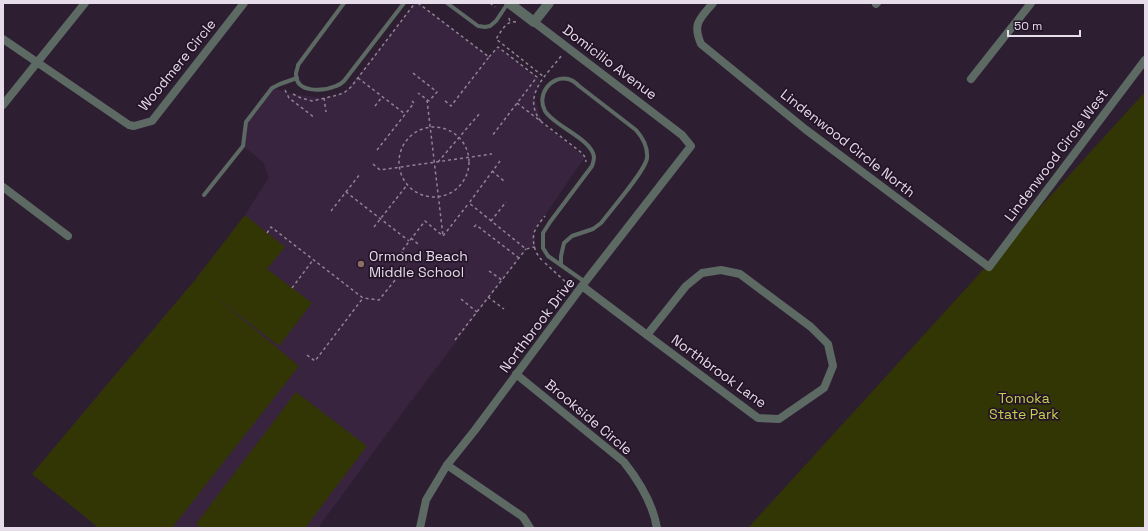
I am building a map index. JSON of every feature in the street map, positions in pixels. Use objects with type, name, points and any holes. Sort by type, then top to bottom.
[{"type":"street","points":[[3,105],[85,3]]},
{"type":"street","name":"Woodmere Circle","points":[[3,39],[129,125],[134,126],[152,121],[244,3]]},
{"type":"street","name":"Domicilio Avenue","points":[[509,3],[682,135],[691,146]]},
{"type":"street","points":[[534,22],[548,3]]},
{"type":"street","name":"Lindenwood Circle North","points":[[713,3],[698,22],[697,34],[701,44],[805,129],[989,267]]},
{"type":"street","points":[[971,80],[1031,3]]},
{"type":"street","name":"Lindenwood Circle West","points":[[989,267],[1145,60]]},
{"type":"street","name":"Northbrook Drive","points":[[420,528],[426,500],[447,465],[691,146]]},
{"type":"street","points":[[3,187],[68,236]]},
{"type":"street","name":"Northbrook Lane","points":[[584,284],[647,336],[758,418],[779,419],[824,388],[833,366],[828,344],[812,327],[740,274],[721,270],[702,273],[686,286],[647,336]]},
{"type":"street","name":"Brookside Circle","points":[[516,374],[624,462],[636,477],[655,516],[657,528]]},
{"type":"street","points":[[447,465],[523,517],[530,528]]},
{"type":"lane","points":[[344,3],[298,65],[296,75],[297,78],[300,84],[307,89],[317,91],[337,86],[344,81],[404,3]]},
{"type":"lane","points":[[447,3],[478,26],[485,27],[490,26],[496,21],[509,3]]},
{"type":"lane","points":[[204,195],[244,146],[246,122],[272,88],[297,78]]},
{"type":"lane","points":[[562,265],[561,256],[564,243],[572,236],[593,229],[601,223],[642,170],[647,160],[647,147],[643,138],[636,130],[569,79],[557,79],[548,85],[543,94],[542,103],[545,111],[585,143],[590,148],[594,157],[592,166],[543,233],[543,248],[548,256],[562,265],[584,284]]},
{"type":"path","points":[[418,3],[489,57]]},
{"type":"path","points":[[490,3],[494,7]]},
{"type":"path","points":[[509,18],[510,22]]},
{"type":"path","points":[[518,22],[513,21],[507,24],[496,39],[544,77]]},
{"type":"path","points":[[444,100],[451,106],[498,47],[542,81]]},
{"type":"path","points":[[542,123],[536,113],[534,96],[538,85],[562,55],[556,50]]},
{"type":"path","points":[[413,73],[437,92],[429,101],[427,100]]},
{"type":"path","points":[[492,136],[537,77]]},
{"type":"path","points":[[358,78],[405,114]]},
{"type":"path","points":[[285,88],[289,98],[315,118]]},
{"type":"path","points":[[418,93],[427,100],[443,236]]},
{"type":"path","points":[[375,106],[382,97]]},
{"type":"path","points":[[324,98],[326,112]]},
{"type":"path","points":[[377,150],[414,102],[412,101]]},
{"type":"path","points":[[517,103],[582,153],[586,157],[586,162]]},
{"type":"path","points":[[438,162],[480,113]]},
{"type":"path","points":[[430,127],[443,128],[453,132],[459,137],[468,151],[470,163],[467,175],[461,186],[452,193],[438,197],[428,197],[417,193],[407,185],[400,167],[400,154],[404,143],[421,129],[430,127]]},
{"type":"path","points":[[373,164],[380,170],[492,154]]},
{"type":"path","points":[[443,236],[500,161]]},
{"type":"path","points":[[492,171],[504,181]]},
{"type":"path","points":[[331,212],[360,174]]},
{"type":"path","points":[[374,227],[407,185]]},
{"type":"path","points":[[346,192],[409,241]]},
{"type":"path","points":[[491,221],[506,202]]},
{"type":"path","points":[[468,203],[526,248],[535,247]]},
{"type":"path","points":[[547,213],[534,232],[535,250],[539,258],[570,285]]},
{"type":"path","points":[[408,258],[401,252],[425,221],[443,236]]},
{"type":"path","points":[[474,227],[476,225],[519,258]]},
{"type":"path","points":[[267,233],[271,227],[363,298],[379,300],[408,264]]},
{"type":"path","points":[[411,238],[418,244]]},
{"type":"path","points":[[455,340],[526,248]]},
{"type":"path","points":[[292,288],[313,260]]},
{"type":"path","points":[[489,271],[502,280]]},
{"type":"path","points":[[488,297],[504,309]]},
{"type":"path","points":[[307,355],[315,361],[363,298]]},
{"type":"path","points":[[461,299],[477,312]]},
{"type":"shaded area","name":"Ormond Beach Middle School","points":[[415,3],[418,3],[489,57],[498,47],[542,81],[534,96],[542,123],[585,157],[534,232],[535,247],[526,249],[400,416],[318,528],[99,528],[32,474],[195,280],[245,215],[269,177],[263,162],[243,146],[246,122],[272,88],[293,94],[323,98],[345,92]]},
{"type":"green space","name":"Tomoka State Park","points":[[1145,92],[1145,528],[748,528]]},
{"type":"green space","points":[[245,215],[285,247],[267,269],[312,303],[279,346],[213,295],[299,366],[172,528],[99,528],[32,474],[195,280]]},
{"type":"green space","points":[[296,392],[367,446],[305,528],[202,528],[196,524]]},
{"type":"place","name":"Ormond Beach Middle School","points":[[361,264]]}]
